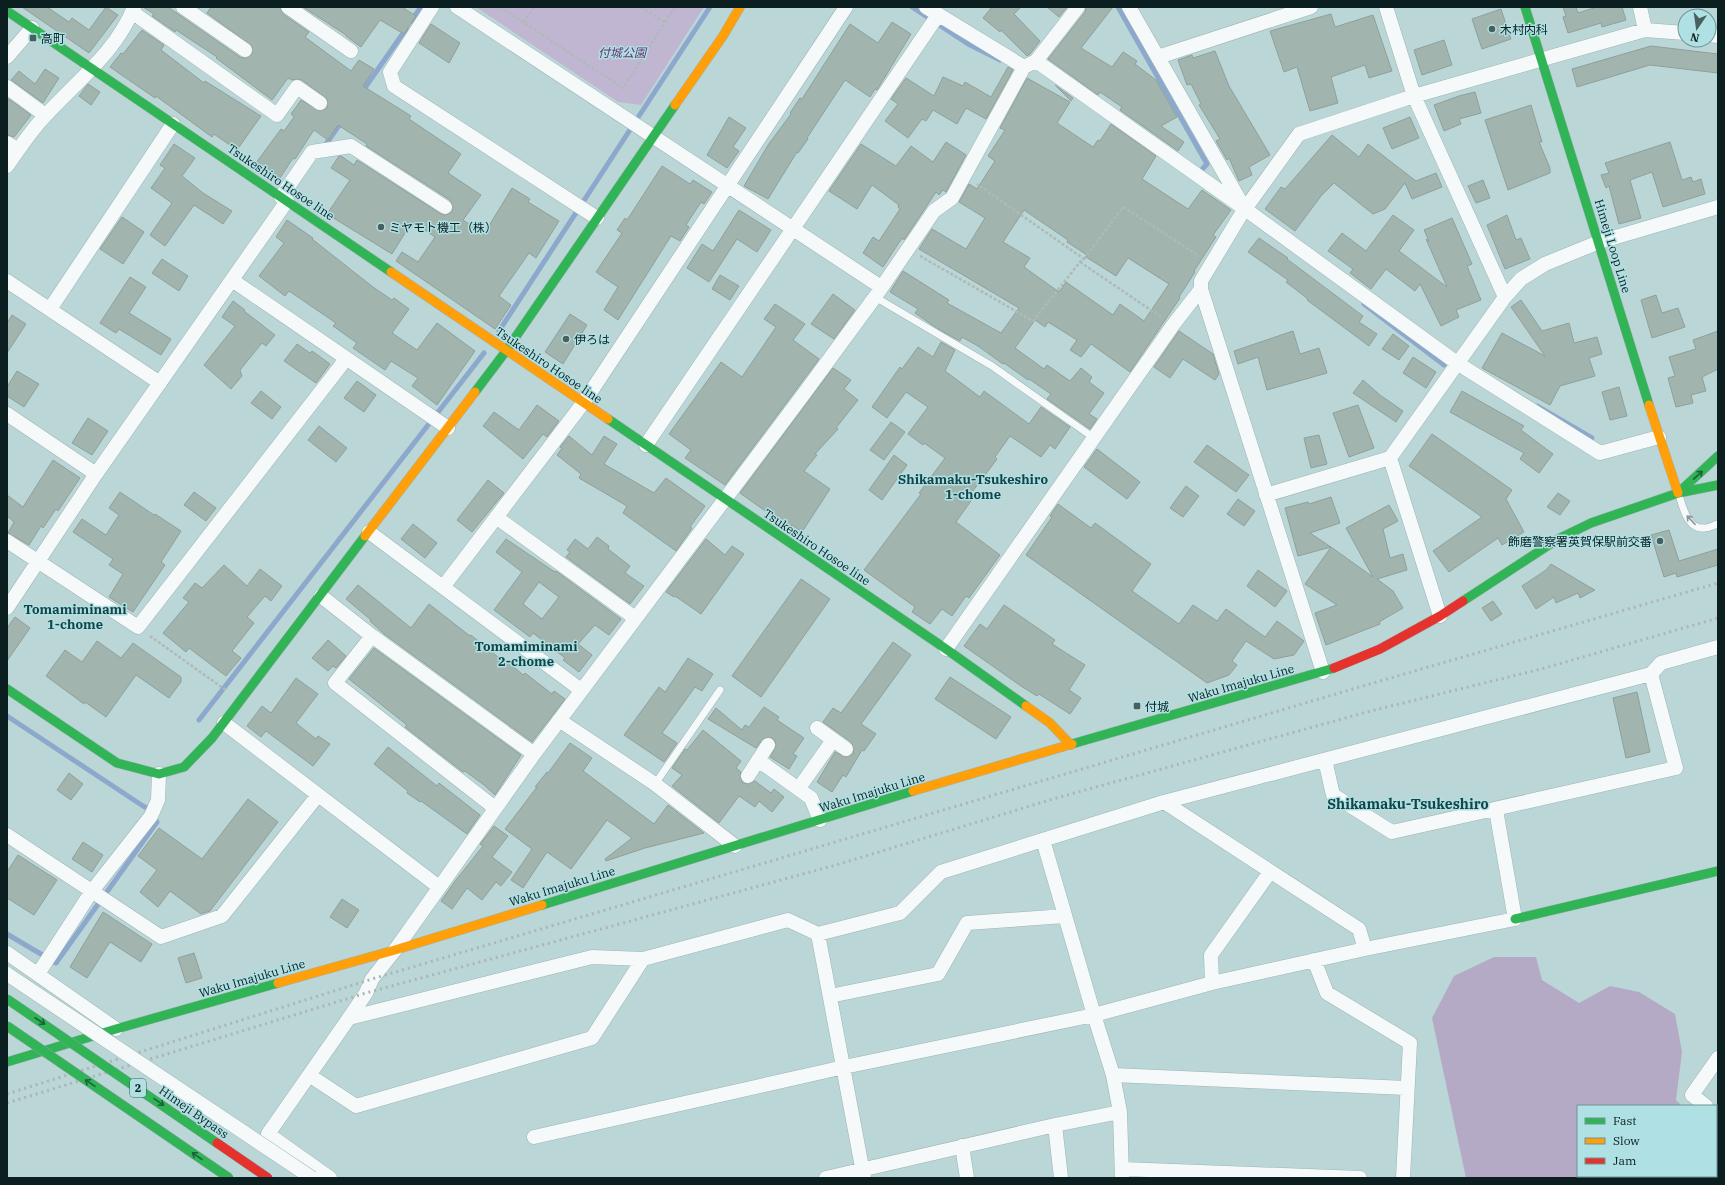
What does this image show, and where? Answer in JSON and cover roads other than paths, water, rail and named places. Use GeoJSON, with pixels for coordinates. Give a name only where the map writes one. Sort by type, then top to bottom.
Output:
{"type":"FeatureCollection","features":[{"type":"Feature","properties":{"kind":"main road"},"geometry":{"type":"LineString","coordinates":[[7,689],[117,763],[159,774],[184,767],[212,738],[224,723],[506,351],[723,36],[740,7]]}},
{"type":"Feature","properties":{"kind":"main road","name":"Himeji Loop Line"},"geometry":{"type":"LineString","coordinates":[[1525,7],[1678,493]]}},
{"type":"Feature","properties":{"kind":"main road","name":"Tsukeshiro Hosoe line"},"geometry":{"type":"LineString","coordinates":[[7,11],[946,649],[1050,723],[1071,745]]}},
{"type":"Feature","properties":{"kind":"main road"},"geometry":{"type":"LineString","coordinates":[[1678,493],[1718,456]]}},
{"type":"Feature","properties":{"kind":"main road"},"geometry":{"type":"LineString","coordinates":[[1703,489],[1718,479]]}},
{"type":"Feature","properties":{"kind":"main road","name":"Waku Imajuku Line"},"geometry":{"type":"LineString","coordinates":[[8,1060],[395,950],[820,820],[1323,672],[1380,649],[1440,616],[1558,539],[1590,523],[1678,493],[1718,485]]}},
{"type":"Feature","properties":{"kind":"main road"},"geometry":{"type":"LineString","coordinates":[[1515,919],[1718,871]]}},
{"type":"Feature","properties":{"kind":"main road","name":"Himeji Bypass"},"geometry":{"type":"LineString","coordinates":[[7,999],[268,1178]]}},
{"type":"Feature","properties":{"kind":"main road","name":"2"},"geometry":{"type":"LineString","coordinates":[[7,1026],[229,1178]]}},
{"type":"Feature","properties":{"kind":"street"},"geometry":{"type":"LineString","coordinates":[[183,7],[245,50]]}},
{"type":"Feature","properties":{"kind":"street"},"geometry":{"type":"LineString","coordinates":[[288,7],[351,51]]}},
{"type":"Feature","properties":{"kind":"street"},"geometry":{"type":"LineString","coordinates":[[432,7],[390,72],[394,86],[597,218]]}},
{"type":"Feature","properties":{"kind":"street"},"geometry":{"type":"LineString","coordinates":[[457,7],[792,229],[878,292]]}},
{"type":"Feature","properties":{"kind":"street"},"geometry":{"type":"LineString","coordinates":[[443,587],[584,402],[846,7]]}},
{"type":"Feature","properties":{"kind":"street"},"geometry":{"type":"LineString","coordinates":[[330,1178],[268,1134],[366,993],[372,979],[395,950],[534,754],[635,618],[726,500],[878,292],[934,211],[952,198],[1030,64],[1078,7]]}},
{"type":"Feature","properties":{"kind":"street"},"geometry":{"type":"LineString","coordinates":[[1129,7],[1245,209]]}},
{"type":"Feature","properties":{"kind":"street"},"geometry":{"type":"LineString","coordinates":[[1158,57],[1311,7]]}},
{"type":"Feature","properties":{"kind":"street"},"geometry":{"type":"LineString","coordinates":[[1386,7],[1414,96],[1505,297]]}},
{"type":"Feature","properties":{"kind":"street"},"geometry":{"type":"LineString","coordinates":[[1640,7],[1645,30]]}},
{"type":"Feature","properties":{"kind":"street"},"geometry":{"type":"LineString","coordinates":[[7,166],[12,147],[92,70],[121,32],[133,9],[277,116],[297,87],[320,103]]}},
{"type":"Feature","properties":{"kind":"street"},"geometry":{"type":"LineString","coordinates":[[646,445],[792,229],[932,11],[1030,64],[1245,209],[1457,363],[1600,453],[1659,436]]}},
{"type":"Feature","properties":{"kind":"street"},"geometry":{"type":"LineString","coordinates":[[7,57],[32,28]]}},
{"type":"Feature","properties":{"kind":"street"},"geometry":{"type":"LineString","coordinates":[[1323,672],[1201,290],[1201,280],[1245,209],[1299,134],[1414,96],[1645,30],[1677,32]]}},
{"type":"Feature","properties":{"kind":"street"},"geometry":{"type":"LineString","coordinates":[[7,87],[45,115]]}},
{"type":"Feature","properties":{"kind":"street"},"geometry":{"type":"LineString","coordinates":[[50,309],[173,124]]}},
{"type":"Feature","properties":{"kind":"street"},"geometry":{"type":"LineString","coordinates":[[7,608],[96,474],[232,280],[312,152],[351,146],[446,207]]}},
{"type":"Feature","properties":{"kind":"street"},"geometry":{"type":"LineString","coordinates":[[1266,495],[1390,458],[1505,297],[1521,279],[1545,264],[1600,242],[1718,203]]}},
{"type":"Feature","properties":{"kind":"street"},"geometry":{"type":"LineString","coordinates":[[232,280],[448,428]]}},
{"type":"Feature","properties":{"kind":"street"},"geometry":{"type":"LineString","coordinates":[[7,281],[160,383]]}},
{"type":"Feature","properties":{"kind":"street"},"geometry":{"type":"LineString","coordinates":[[946,649],[1173,325],[1201,290]]}},
{"type":"Feature","properties":{"kind":"street"},"geometry":{"type":"LineString","coordinates":[[7,541],[138,627],[346,359]]}},
{"type":"Feature","properties":{"kind":"street"},"geometry":{"type":"LineString","coordinates":[[7,414],[96,474]]}},
{"type":"Feature","properties":{"kind":"street"},"geometry":{"type":"LineString","coordinates":[[1390,458],[1440,616]]}},
{"type":"Feature","properties":{"kind":"street"},"geometry":{"type":"LineString","coordinates":[[496,517],[635,618]]}},
{"type":"Feature","properties":{"kind":"street"},"geometry":{"type":"LineString","coordinates":[[369,532],[581,690]]}},
{"type":"Feature","properties":{"kind":"street"},"geometry":{"type":"LineString","coordinates":[[321,596],[372,636],[534,754]]}},
{"type":"Feature","properties":{"kind":"street"},"geometry":{"type":"LineString","coordinates":[[372,636],[335,683],[495,808]]}},
{"type":"Feature","properties":{"kind":"street"},"geometry":{"type":"LineString","coordinates":[[349,1018],[592,957],[643,959],[788,920],[818,934],[900,913],[941,872],[1164,802],[1651,674],[1661,663],[1718,647]]}},
{"type":"Feature","properties":{"kind":"street"},"geometry":{"type":"LineString","coordinates":[[1325,760],[1333,795],[1392,832],[1496,810],[1676,768],[1651,674]]}},
{"type":"Feature","properties":{"kind":"street"},"geometry":{"type":"LineString","coordinates":[[559,720],[655,784],[735,846]]}},
{"type":"Feature","properties":{"kind":"street"},"geometry":{"type":"LineString","coordinates":[[224,723],[439,887]]}},
{"type":"Feature","properties":{"kind":"street"},"geometry":{"type":"LineString","coordinates":[[817,728],[846,749]]}},
{"type":"Feature","properties":{"kind":"street"},"geometry":{"type":"LineString","coordinates":[[799,788],[833,740]]}},
{"type":"Feature","properties":{"kind":"street"},"geometry":{"type":"LineString","coordinates":[[748,776],[768,745]]}},
{"type":"Feature","properties":{"kind":"street"},"geometry":{"type":"LineString","coordinates":[[758,760],[811,798],[820,820]]}},
{"type":"Feature","properties":{"kind":"street"},"geometry":{"type":"LineString","coordinates":[[38,974],[92,891],[151,816],[158,800],[159,774]]}},
{"type":"Feature","properties":{"kind":"street"},"geometry":{"type":"LineString","coordinates":[[7,835],[161,937],[222,916],[318,795]]}},
{"type":"Feature","properties":{"kind":"street"},"geometry":{"type":"LineString","coordinates":[[1164,802],[1359,929],[1365,949]]}},
{"type":"Feature","properties":{"kind":"street"},"geometry":{"type":"LineString","coordinates":[[534,1136],[844,1067],[1094,1015],[1212,983],[1314,960],[1515,919],[1496,810]]}},
{"type":"Feature","properties":{"kind":"street"},"geometry":{"type":"LineString","coordinates":[[1043,840],[1094,1015],[1114,1075],[1120,1112],[1122,1173],[1360,1178]]}},
{"type":"Feature","properties":{"kind":"street"},"geometry":{"type":"LineString","coordinates":[[1212,983],[1211,955],[1270,872]]}},
{"type":"Feature","properties":{"kind":"street"},"geometry":{"type":"LineString","coordinates":[[830,996],[938,974],[967,923],[1065,916]]}},
{"type":"Feature","properties":{"kind":"street"},"geometry":{"type":"LineString","coordinates":[[818,934],[864,1173]]}},
{"type":"Feature","properties":{"kind":"street"},"geometry":{"type":"LineString","coordinates":[[7,953],[116,1029]]}},
{"type":"Feature","properties":{"kind":"street"},"geometry":{"type":"LineString","coordinates":[[309,1075],[356,1106],[592,1038],[643,959]]}},
{"type":"Feature","properties":{"kind":"street"},"geometry":{"type":"LineString","coordinates":[[1314,960],[1327,993],[1410,1043],[1406,1088],[1403,1178]]}},
{"type":"Feature","properties":{"kind":"street"},"geometry":{"type":"LineString","coordinates":[[7,974],[312,1178]]}},
{"type":"Feature","properties":{"kind":"street"},"geometry":{"type":"LineString","coordinates":[[1705,1105],[1692,1095],[1718,1058]]}},
{"type":"Feature","properties":{"kind":"street"},"geometry":{"type":"LineString","coordinates":[[1114,1075],[1406,1088]]}},
{"type":"Feature","properties":{"kind":"street"},"geometry":{"type":"LineString","coordinates":[[826,1178],[864,1173],[962,1146],[1120,1112]]}},
{"type":"Feature","properties":{"kind":"street"},"geometry":{"type":"LineString","coordinates":[[1055,1125],[1061,1178]]}},
{"type":"Feature","properties":{"kind":"street"},"geometry":{"type":"LineString","coordinates":[[962,1146],[967,1178]]}},
{"type":"Feature","properties":{"kind":"lane"},"geometry":{"type":"LineString","coordinates":[[878,292],[992,366],[1094,438]]}},
{"type":"Feature","properties":{"kind":"lane"},"geometry":{"type":"LineString","coordinates":[[1678,493],[1685,514],[1693,524],[1705,528],[1718,524]]}},
{"type":"Feature","properties":{"kind":"lane"},"geometry":{"type":"LineString","coordinates":[[655,784],[720,690]]}},
{"type":"Feature","properties":{"kind":"waterway"},"geometry":{"type":"LineString","coordinates":[[411,21],[421,7]]}},
{"type":"Feature","properties":{"kind":"waterway"},"geometry":{"type":"LineString","coordinates":[[499,331],[710,7]]}},
{"type":"Feature","properties":{"kind":"waterway"},"geometry":{"type":"LineString","coordinates":[[912,7],[968,44],[1000,60]]}},
{"type":"Feature","properties":{"kind":"waterway"},"geometry":{"type":"LineString","coordinates":[[1118,7],[1207,164],[1197,175]]}},
{"type":"Feature","properties":{"kind":"waterway"},"geometry":{"type":"LineString","coordinates":[[362,92],[406,29]]}},
{"type":"Feature","properties":{"kind":"waterway"},"geometry":{"type":"LineString","coordinates":[[324,147],[342,121]]}},
{"type":"Feature","properties":{"kind":"waterway"},"geometry":{"type":"LineString","coordinates":[[1364,304],[1444,365]]}},
{"type":"Feature","properties":{"kind":"waterway"},"geometry":{"type":"LineString","coordinates":[[199,720],[484,353]]}},
{"type":"Feature","properties":{"kind":"waterway"},"geometry":{"type":"LineString","coordinates":[[1537,406],[1592,438]]}},
{"type":"Feature","properties":{"kind":"waterway"},"geometry":{"type":"LineString","coordinates":[[7,716],[151,810],[157,822],[56,963],[7,934]]}},
{"type":"Feature","properties":{"kind":"railway"},"geometry":{"type":"LineString","coordinates":[[7,1094],[372,979],[1356,688],[1718,583]]}},
{"type":"Feature","properties":{"kind":"railway"},"geometry":{"type":"LineString","coordinates":[[7,1103],[366,993],[836,865],[1053,799],[1367,712],[1545,668],[1718,618]]}},
{"type":"Feature","properties":{"kind":"place","name":"木村内科"},"geometry":{"type":"Point","coordinates":[1492,29]}},
{"type":"Feature","properties":{"kind":"place","name":"高町"},"geometry":{"type":"Point","coordinates":[33,38]}},
{"type":"Feature","properties":{"kind":"place","name":"ミヤモト機工（株）"},"geometry":{"type":"Point","coordinates":[381,227]}},
{"type":"Feature","properties":{"kind":"place","name":"伊ろは"},"geometry":{"type":"Point","coordinates":[566,339]}},
{"type":"Feature","properties":{"kind":"place","name":"飾磨警察署英賀保駅前交番"},"geometry":{"type":"Point","coordinates":[1660,541]}},
{"type":"Feature","properties":{"kind":"place","name":"付城"},"geometry":{"type":"Point","coordinates":[1137,706]}},
{"type":"Feature","properties":{"kind":"district","name":"Shikamaku-Tsukeshiro 1-chome"},"geometry":{"type":"Point","coordinates":[973,486]}},
{"type":"Feature","properties":{"kind":"district","name":"Tomamiminami 1-chome"},"geometry":{"type":"Point","coordinates":[75,616]}},
{"type":"Feature","properties":{"kind":"district","name":"Tomamiminami 2-chome"},"geometry":{"type":"Point","coordinates":[526,654]}},
{"type":"Feature","properties":{"kind":"district","name":"Shikamaku-Tsukeshiro"},"geometry":{"type":"Point","coordinates":[1408,804]}},
{"type":"Feature","properties":{"kind":"park label","name":"付城公園"},"geometry":{"type":"Point","coordinates":[622,52]}}]}
